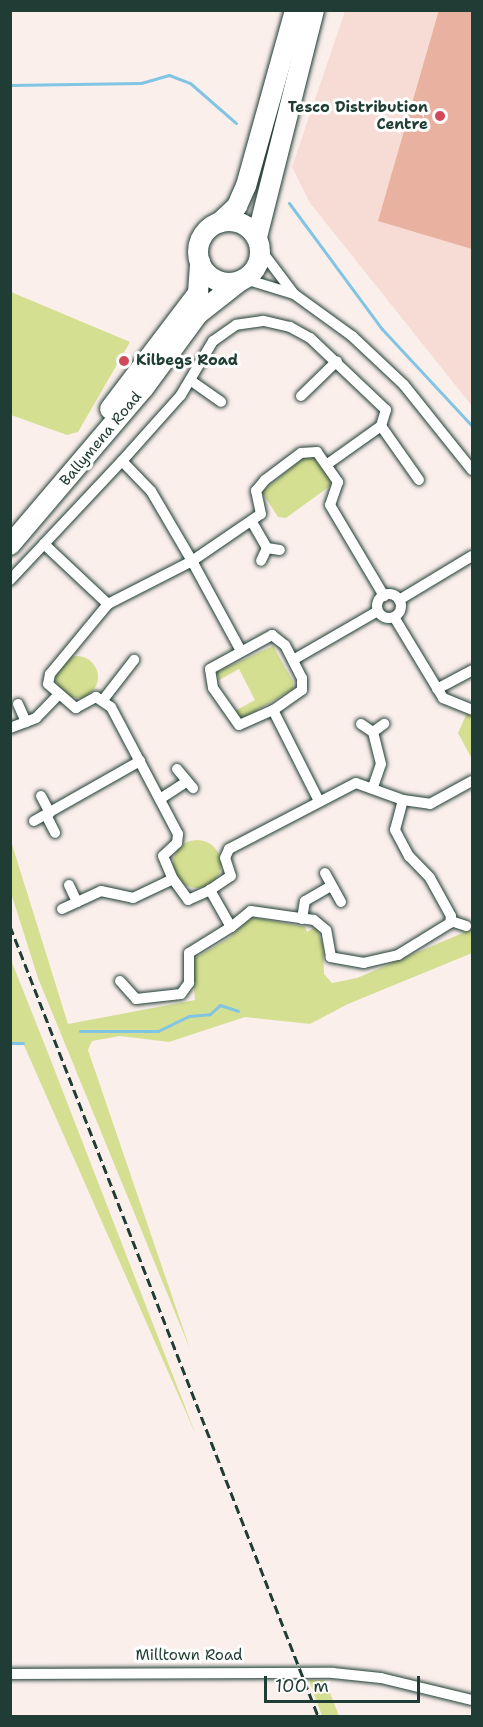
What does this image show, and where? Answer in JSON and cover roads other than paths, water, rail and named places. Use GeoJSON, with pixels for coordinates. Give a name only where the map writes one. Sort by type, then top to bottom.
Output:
{"type":"FeatureCollection","features":[{"type":"Feature","properties":{"kind":"highway"},"geometry":{"type":"LineString","coordinates":[[295,10],[246,186],[237,206],[201,240],[200,262],[220,282],[242,281],[259,263],[258,243],[314,10]]}},
{"type":"Feature","properties":{"kind":"highway"},"geometry":{"type":"LineString","coordinates":[[219,223],[241,223],[258,243]]}},
{"type":"Feature","properties":{"kind":"highway","name":"Ballymena Road"},"geometry":{"type":"LineString","coordinates":[[10,542],[189,307],[201,281],[200,262]]}},
{"type":"Feature","properties":{"kind":"highway","name":"Ballymena Road"},"geometry":{"type":"LineString","coordinates":[[10,542],[143,389],[198,314],[242,281]]}},
{"type":"Feature","properties":{"kind":"street"},"geometry":{"type":"LineString","coordinates":[[258,243],[294,294],[352,336],[404,385],[472,470]]}},
{"type":"Feature","properties":{"kind":"street"},"geometry":{"type":"LineString","coordinates":[[242,281],[294,294]]}},
{"type":"Feature","properties":{"kind":"street"},"geometry":{"type":"LineString","coordinates":[[10,580],[122,461],[190,380],[200,356],[213,341],[229,329],[253,321],[290,327],[337,361],[384,406],[386,415],[381,426],[329,463]]}},
{"type":"Feature","properties":{"kind":"street"},"geometry":{"type":"LineString","coordinates":[[301,396],[337,361]]}},
{"type":"Feature","properties":{"kind":"street"},"geometry":{"type":"LineString","coordinates":[[190,380],[221,402]]}},
{"type":"Feature","properties":{"kind":"street"},"geometry":{"type":"LineString","coordinates":[[381,426],[419,480]]}},
{"type":"Feature","properties":{"kind":"street"},"geometry":{"type":"LineString","coordinates":[[472,556],[399,600],[384,596],[330,505],[338,482],[329,463],[317,452],[306,452],[265,480],[256,491],[262,513],[252,522],[192,561],[108,604],[48,677],[59,694],[76,708],[94,698],[103,700],[140,761],[179,837],[163,856],[173,879],[188,900],[210,890],[231,876],[225,858],[229,849],[348,784],[373,787],[403,800],[430,804],[472,781]]}},
{"type":"Feature","properties":{"kind":"street"},"geometry":{"type":"LineString","coordinates":[[122,461],[151,491],[240,650]]}},
{"type":"Feature","properties":{"kind":"street"},"geometry":{"type":"LineString","coordinates":[[252,522],[267,548]]}},
{"type":"Feature","properties":{"kind":"street"},"geometry":{"type":"LineString","coordinates":[[44,544],[108,604]]}},
{"type":"Feature","properties":{"kind":"street"},"geometry":{"type":"LineString","coordinates":[[267,548],[280,550]]}},
{"type":"Feature","properties":{"kind":"street"},"geometry":{"type":"LineString","coordinates":[[261,561],[267,548]]}},
{"type":"Feature","properties":{"kind":"street"},"geometry":{"type":"LineString","coordinates":[[293,660],[378,612],[384,596]]}},
{"type":"Feature","properties":{"kind":"street"},"geometry":{"type":"LineString","coordinates":[[394,617],[400,608],[399,600]]}},
{"type":"Feature","properties":{"kind":"street"},"geometry":{"type":"LineString","coordinates":[[378,612],[394,617],[437,689],[450,704],[472,710]]}},
{"type":"Feature","properties":{"kind":"street"},"geometry":{"type":"LineString","coordinates":[[272,635],[281,639],[293,660],[303,680],[302,690],[273,710],[246,724],[237,724],[213,688],[210,669],[240,650],[272,635]]}},
{"type":"Feature","properties":{"kind":"street"},"geometry":{"type":"LineString","coordinates":[[103,700],[134,660]]}},
{"type":"Feature","properties":{"kind":"street"},"geometry":{"type":"LineString","coordinates":[[437,689],[472,670]]}},
{"type":"Feature","properties":{"kind":"street"},"geometry":{"type":"LineString","coordinates":[[10,728],[26,722],[59,694]]}},
{"type":"Feature","properties":{"kind":"street"},"geometry":{"type":"LineString","coordinates":[[18,704],[26,722]]}},
{"type":"Feature","properties":{"kind":"street"},"geometry":{"type":"LineString","coordinates":[[273,710],[319,801]]}},
{"type":"Feature","properties":{"kind":"street"},"geometry":{"type":"LineString","coordinates":[[360,724],[373,732],[381,764],[373,787]]}},
{"type":"Feature","properties":{"kind":"street"},"geometry":{"type":"LineString","coordinates":[[373,732],[384,724]]}},
{"type":"Feature","properties":{"kind":"street"},"geometry":{"type":"LineString","coordinates":[[34,821],[140,761]]}},
{"type":"Feature","properties":{"kind":"street"},"geometry":{"type":"LineString","coordinates":[[160,799],[189,786],[177,768]]}},
{"type":"Feature","properties":{"kind":"street"},"geometry":{"type":"LineString","coordinates":[[41,795],[55,833]]}},
{"type":"Feature","properties":{"kind":"street"},"geometry":{"type":"LineString","coordinates":[[403,800],[395,830],[410,856],[430,878],[451,921],[466,926]]}},
{"type":"Feature","properties":{"kind":"street"},"geometry":{"type":"LineString","coordinates":[[325,873],[341,902]]}},
{"type":"Feature","properties":{"kind":"street"},"geometry":{"type":"LineString","coordinates":[[62,909],[104,891],[133,898],[173,879]]}},
{"type":"Feature","properties":{"kind":"street"},"geometry":{"type":"LineString","coordinates":[[69,885],[77,902]]}},
{"type":"Feature","properties":{"kind":"street"},"geometry":{"type":"LineString","coordinates":[[302,919],[305,902],[331,886]]}},
{"type":"Feature","properties":{"kind":"street"},"geometry":{"type":"LineString","coordinates":[[210,890],[231,927]]}},
{"type":"Feature","properties":{"kind":"street"},"geometry":{"type":"LineString","coordinates":[[120,981],[136,999],[181,994],[189,983],[189,953],[231,927],[251,911],[324,924],[331,957],[345,963],[398,955],[451,921]]}},
{"type":"Feature","properties":{"kind":"street","name":"Milltown Road"},"geometry":{"type":"LineString","coordinates":[[10,1674],[333,1673],[381,1678],[472,1701]]}},
{"type":"Feature","properties":{"kind":"waterway"},"geometry":{"type":"LineString","coordinates":[[10,85],[141,83],[169,75],[190,83],[236,123]]}},
{"type":"Feature","properties":{"kind":"waterway"},"geometry":{"type":"LineString","coordinates":[[289,203],[382,329],[472,426]]}},
{"type":"Feature","properties":{"kind":"waterway"},"geometry":{"type":"LineString","coordinates":[[80,1031],[158,1031],[189,1016],[210,1014],[220,1005],[238,1011]]}},
{"type":"Feature","properties":{"kind":"waterway"},"geometry":{"type":"LineString","coordinates":[[10,1043],[23,1043]]}},
{"type":"Feature","properties":{"kind":"railway"},"geometry":{"type":"LineString","coordinates":[[10,926],[318,1716]]}},
{"type":"Feature","properties":{"kind":"place","name":"Tesco Distribution Centre"},"geometry":{"type":"Point","coordinates":[440,116]}},
{"type":"Feature","properties":{"kind":"place","name":"Kilbegs Road"},"geometry":{"type":"Point","coordinates":[124,361]}}]}
